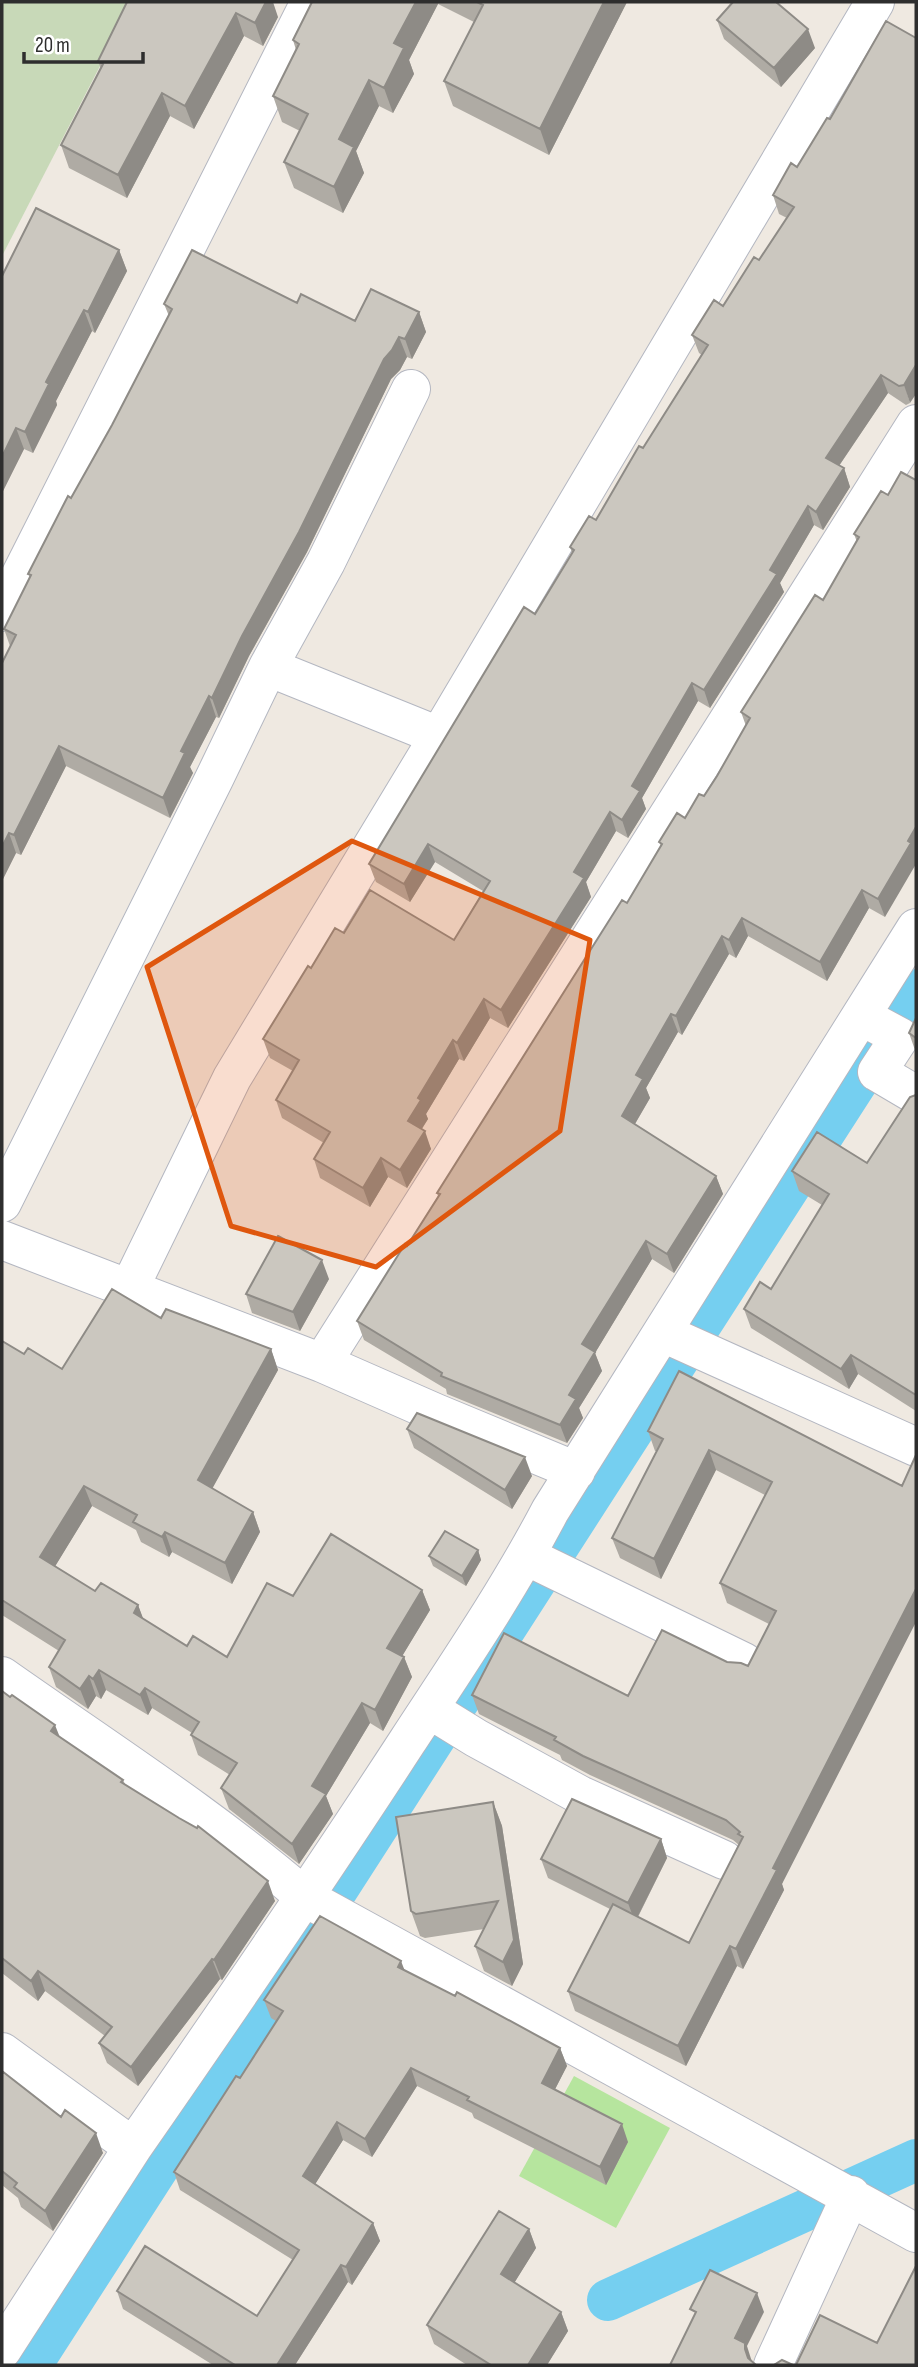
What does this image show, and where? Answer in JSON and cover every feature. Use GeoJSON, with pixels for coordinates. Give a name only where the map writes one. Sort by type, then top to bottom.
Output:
{"type":"FeatureCollection","features":[{"type":"Feature","properties":{"kind":"street"},"geometry":{"type":"LineString","coordinates":[[2,612],[310,2]]}},
{"type":"Feature","properties":{"kind":"street"},"geometry":{"type":"LineString","coordinates":[[129,1289],[233,1078],[875,2]]}},
{"type":"Feature","properties":{"kind":"street"},"geometry":{"type":"LineString","coordinates":[[2,1203],[268,667],[326,562],[411,389]]}},
{"type":"Feature","properties":{"kind":"street"},"geometry":{"type":"LineString","coordinates":[[322,1363],[916,424]]}},
{"type":"Feature","properties":{"kind":"street"},"geometry":{"type":"LineString","coordinates":[[268,667],[439,736]]}},
{"type":"Feature","properties":{"kind":"street"},"geometry":{"type":"LineString","coordinates":[[2,2350],[133,2147],[433,1712],[532,1560],[550,1511],[669,1335],[916,928]]}},
{"type":"Feature","properties":{"kind":"street"},"geometry":{"type":"LineString","coordinates":[[861,1016],[900,1037],[877,1072],[916,1095]]}},
{"type":"Feature","properties":{"kind":"street"},"geometry":{"type":"LineString","coordinates":[[2,1240],[322,1363],[576,1471]]}},
{"type":"Feature","properties":{"kind":"street"},"geometry":{"type":"LineString","coordinates":[[669,1335],[916,1447]]}},
{"type":"Feature","properties":{"kind":"street"},"geometry":{"type":"LineString","coordinates":[[532,1560],[744,1662]]}},
{"type":"Feature","properties":{"kind":"street"},"geometry":{"type":"LineString","coordinates":[[2,1676],[188,1806],[269,1866],[306,1898],[916,2233]]}},
{"type":"Feature","properties":{"kind":"street"},"geometry":{"type":"LineString","coordinates":[[433,1712],[580,1796],[724,1860]]}},
{"type":"Feature","properties":{"kind":"street"},"geometry":{"type":"LineString","coordinates":[[2,2052],[133,2147]]}},
{"type":"Feature","properties":{"kind":"street"},"geometry":{"type":"LineString","coordinates":[[773,2365],[851,2195]]}},
{"type":"Feature","properties":{"kind":"highlighted area"},"geometry":{"type":"Polygon","coordinates":[[[352,841],[590,940],[560,1131],[376,1267],[231,1226],[147,967],[352,841]]]}},
{"type":"Feature","properties":{"kind":"green space"},"geometry":{"type":"Polygon","coordinates":[[[2,2],[133,2],[2,256],[2,2]]]}},
{"type":"Feature","properties":{"kind":"green space"},"geometry":{"type":"Polygon","coordinates":[[[574,2076],[670,2128],[616,2228],[519,2176],[574,2076]]]}},
{"type":"Feature","properties":{"kind":"building"},"geometry":{"type":"Polygon","coordinates":[[[127,2],[266,2],[255,23],[236,13],[185,106],[162,93],[118,175],[61,145],[103,64],[98,61],[127,2]]]}},
{"type":"Feature","properties":{"kind":"building"},"geometry":{"type":"Polygon","coordinates":[[[312,2],[416,2],[394,43],[404,48],[384,88],[369,80],[339,139],[354,147],[334,187],[284,162],[308,114],[273,96],[299,44],[293,40],[312,2]]]}},
{"type":"Feature","properties":{"kind":"building"},"geometry":{"type":"Polygon","coordinates":[[[477,2],[604,2],[540,129],[444,81],[483,5],[477,2]]]}},
{"type":"Feature","properties":{"kind":"building"},"geometry":{"type":"Polygon","coordinates":[[[733,2],[776,2],[808,29],[774,68],[717,20],[733,2]]]}},
{"type":"Feature","properties":{"kind":"building"},"geometry":{"type":"Polygon","coordinates":[[[886,21],[916,38],[916,365],[904,385],[899,386],[881,375],[826,458],[844,468],[816,512],[808,506],[770,570],[777,574],[704,690],[692,683],[632,786],[640,791],[622,820],[610,812],[574,872],[584,878],[501,1010],[484,999],[457,1043],[453,1040],[418,1098],[421,1100],[408,1121],[425,1131],[400,1170],[381,1158],[363,1188],[314,1159],[330,1132],[276,1100],[299,1060],[263,1039],[335,928],[344,933],[370,890],[454,940],[490,881],[428,844],[404,884],[369,864],[524,607],[535,614],[574,550],[570,547],[589,516],[596,520],[639,446],[643,448],[708,345],[692,335],[714,300],[723,306],[754,257],[759,260],[794,207],[773,195],[791,163],[797,167],[827,118],[830,119],[886,21]]]}},
{"type":"Feature","properties":{"kind":"building"},"geometry":{"type":"Polygon","coordinates":[[[36,208],[119,250],[88,312],[84,310],[46,382],[49,384],[25,432],[16,428],[2,457],[2,276],[36,208]]]}},
{"type":"Feature","properties":{"kind":"building"},"geometry":{"type":"Polygon","coordinates":[[[192,250],[297,303],[301,294],[355,321],[371,289],[419,312],[405,339],[399,337],[384,359],[299,532],[242,636],[212,698],[209,696],[181,751],[185,753],[163,798],[59,746],[14,835],[9,833],[2,847],[2,663],[16,635],[4,629],[31,575],[28,574],[68,496],[71,498],[112,425],[172,309],[164,304],[192,250]]]}},
{"type":"Feature","properties":{"kind":"building"},"geometry":{"type":"Polygon","coordinates":[[[901,472],[916,480],[916,827],[908,841],[911,843],[878,899],[862,890],[820,962],[742,918],[729,940],[722,936],[676,1016],[671,1014],[636,1075],[643,1079],[622,1116],[716,1176],[667,1254],[646,1241],[582,1344],[595,1352],[569,1395],[576,1399],[560,1425],[441,1376],[442,1373],[357,1321],[440,1194],[437,1193],[622,900],[627,903],[677,813],[685,818],[699,794],[704,796],[717,776],[750,718],[741,712],[815,595],[823,600],[859,537],[854,534],[881,491],[888,495],[901,472]]]}},
{"type":"Feature","properties":{"kind":"building"},"geometry":{"type":"Polygon","coordinates":[[[916,1018],[916,1038],[909,1033],[916,1018]]]}},
{"type":"Feature","properties":{"kind":"building"},"geometry":{"type":"Polygon","coordinates":[[[916,1095],[916,1395],[851,1355],[841,1369],[744,1309],[760,1282],[771,1289],[829,1194],[792,1171],[817,1132],[867,1163],[910,1097],[916,1095]]]}},
{"type":"Feature","properties":{"kind":"building"},"geometry":{"type":"Polygon","coordinates":[[[278,1236],[322,1260],[293,1312],[246,1294],[278,1236]]]}},
{"type":"Feature","properties":{"kind":"building"},"geometry":{"type":"Polygon","coordinates":[[[112,1289],[161,1318],[166,1309],[271,1349],[198,1480],[253,1512],[225,1563],[165,1532],[162,1537],[133,1522],[137,1515],[84,1486],[40,1557],[95,1591],[101,1583],[138,1605],[134,1613],[187,1646],[193,1636],[227,1657],[267,1583],[293,1596],[331,1534],[422,1590],[387,1648],[404,1657],[375,1710],[362,1703],[312,1786],[326,1794],[292,1844],[221,1788],[237,1763],[191,1735],[199,1722],[145,1688],[140,1695],[99,1670],[93,1679],[89,1676],[80,1689],[49,1667],[65,1640],[2,1600],[2,1341],[24,1354],[28,1348],[62,1369],[112,1289]]]}},
{"type":"Feature","properties":{"kind":"building"},"geometry":{"type":"Polygon","coordinates":[[[679,1371],[902,1486],[916,1455],[916,1589],[773,1868],[777,1870],[736,1949],[730,1946],[678,2046],[568,1991],[613,1904],[689,1943],[743,1837],[726,1820],[583,1756],[554,1740],[556,1737],[472,1695],[504,1633],[628,1696],[662,1630],[727,1662],[748,1666],[776,1611],[720,1583],[772,1482],[709,1450],[654,1559],[612,1538],[663,1439],[648,1431],[679,1371]]]}},
{"type":"Feature","properties":{"kind":"building"},"geometry":{"type":"Polygon","coordinates":[[[417,1413],[525,1457],[505,1490],[407,1429],[417,1413]]]}},
{"type":"Feature","properties":{"kind":"building"},"geometry":{"type":"Polygon","coordinates":[[[445,1531],[478,1550],[462,1576],[429,1556],[445,1531]]]}},
{"type":"Feature","properties":{"kind":"building"},"geometry":{"type":"Polygon","coordinates":[[[2,1691],[55,1725],[51,1731],[123,1780],[121,1782],[179,1818],[197,1828],[198,1826],[268,1881],[214,1960],[212,1959],[131,2067],[99,2043],[112,2027],[38,1971],[31,1981],[2,1958],[2,1691]]]}},
{"type":"Feature","properties":{"kind":"building"},"geometry":{"type":"Polygon","coordinates":[[[572,1799],[661,1839],[628,1903],[541,1859],[572,1799]]]}},
{"type":"Feature","properties":{"kind":"building"},"geometry":{"type":"Polygon","coordinates":[[[493,1802],[514,1940],[503,1962],[475,1946],[498,1901],[416,1914],[411,1911],[396,1817],[493,1802]]]}},
{"type":"Feature","properties":{"kind":"building"},"geometry":{"type":"Polygon","coordinates":[[[320,1916],[401,1961],[398,1967],[455,1996],[457,1992],[560,2048],[542,2083],[622,2124],[600,2167],[467,2100],[469,2097],[411,2068],[365,2139],[337,2122],[303,2176],[373,2223],[346,2267],[341,2265],[277,2365],[235,2365],[117,2291],[145,2246],[257,2316],[299,2250],[174,2172],[236,2076],[240,2078],[283,2011],[264,2000],[320,1916]]]}},
{"type":"Feature","properties":{"kind":"building"},"geometry":{"type":"Polygon","coordinates":[[[2,2071],[61,2117],[65,2110],[96,2133],[45,2211],[14,2187],[17,2183],[2,2171],[2,2071]]]}},
{"type":"Feature","properties":{"kind":"building"},"geometry":{"type":"Polygon","coordinates":[[[499,2211],[529,2229],[501,2274],[561,2312],[528,2365],[491,2365],[427,2325],[499,2211]]]}},
{"type":"Feature","properties":{"kind":"building"},"geometry":{"type":"Polygon","coordinates":[[[916,2266],[916,2365],[796,2365],[820,2315],[877,2343],[916,2266]]]}},
{"type":"Feature","properties":{"kind":"building"},"geometry":{"type":"Polygon","coordinates":[[[710,2270],[757,2293],[735,2338],[745,2343],[748,2358],[756,2365],[670,2365],[696,2312],[690,2309],[710,2270]]]}},
{"type":"Feature","properties":{"kind":"building"},"geometry":{"type":"Polygon","coordinates":[[[782,2360],[793,2365],[774,2365],[782,2360]]]}},
{"type":"Feature","properties":{"kind":"waterway"},"geometry":{"type":"LineString","coordinates":[[31,2365],[916,990]]}},
{"type":"Feature","properties":{"kind":"waterway"},"geometry":{"type":"LineString","coordinates":[[608,2300],[916,2160]]}}]}
